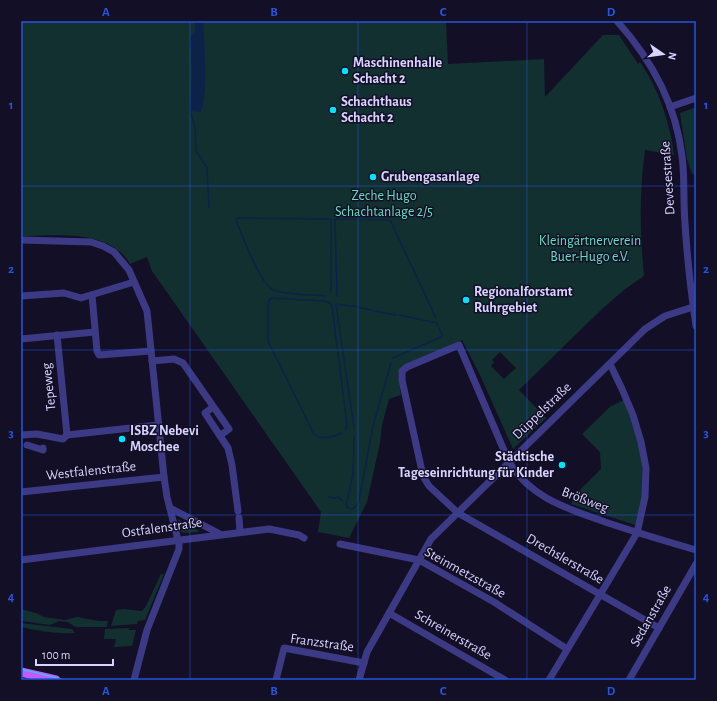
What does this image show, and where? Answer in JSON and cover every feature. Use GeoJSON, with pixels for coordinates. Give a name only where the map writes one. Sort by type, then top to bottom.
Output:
{"type":"FeatureCollection","features":[{"type":"Feature","properties":{"kind":"main road"},"geometry":{"type":"LineString","coordinates":[[21,672],[56,680]]}},
{"type":"Feature","properties":{"kind":"street","name":"Devesestraße"},"geometry":{"type":"LineString","coordinates":[[617,21],[636,43],[659,81],[677,129],[682,155],[686,244],[695,306],[696,326]]}},
{"type":"Feature","properties":{"kind":"street"},"geometry":{"type":"LineString","coordinates":[[670,107],[696,98]]}},
{"type":"Feature","properties":{"kind":"street"},"geometry":{"type":"LineString","coordinates":[[21,240],[90,242],[103,246],[114,252],[129,270],[147,311],[164,477],[179,546],[178,552],[147,630],[134,680]]}},
{"type":"Feature","properties":{"kind":"street"},"geometry":{"type":"LineString","coordinates":[[21,296],[64,293],[81,298],[134,282]]}},
{"type":"Feature","properties":{"kind":"street"},"geometry":{"type":"LineString","coordinates":[[92,295],[97,351],[100,355],[151,350]]}},
{"type":"Feature","properties":{"kind":"street","name":"Düppelstraße"},"geometry":{"type":"LineString","coordinates":[[359,680],[367,652],[431,539],[645,329],[665,316],[695,306]]}},
{"type":"Feature","properties":{"kind":"street"},"geometry":{"type":"LineString","coordinates":[[21,339],[95,332]]}},
{"type":"Feature","properties":{"kind":"street","name":"Tepeweg"},"geometry":{"type":"LineString","coordinates":[[57,335],[67,435]]}},
{"type":"Feature","properties":{"kind":"street","name":"Brößweg"},"geometry":{"type":"LineString","coordinates":[[458,345],[509,462],[513,469],[530,486],[554,503],[572,511],[636,533],[696,550]]}},
{"type":"Feature","properties":{"kind":"street","name":"Drechslerstraße"},"geometry":{"type":"LineString","coordinates":[[458,345],[407,367],[401,374],[423,476],[429,486],[458,513],[659,628]]}},
{"type":"Feature","properties":{"kind":"street"},"geometry":{"type":"LineString","coordinates":[[152,361],[174,359],[180,361],[229,429],[221,435],[228,448],[232,465],[240,531]]}},
{"type":"Feature","properties":{"kind":"street"},"geometry":{"type":"LineString","coordinates":[[549,680],[636,533],[646,497],[646,468],[641,442],[633,415],[610,364]]}},
{"type":"Feature","properties":{"kind":"street"},"geometry":{"type":"LineString","coordinates":[[21,435],[37,434],[48,438],[63,439],[67,435],[158,425]]}},
{"type":"Feature","properties":{"kind":"street"},"geometry":{"type":"LineString","coordinates":[[27,445],[43,450],[43,448]]}},
{"type":"Feature","properties":{"kind":"street","name":"Westfalenstraße"},"geometry":{"type":"LineString","coordinates":[[21,492],[164,477]]}},
{"type":"Feature","properties":{"kind":"street"},"geometry":{"type":"LineString","coordinates":[[170,508],[220,534]]}},
{"type":"Feature","properties":{"kind":"street","name":"Ostfalenstraße"},"geometry":{"type":"LineString","coordinates":[[21,560],[269,528],[299,535],[304,538]]}},
{"type":"Feature","properties":{"kind":"street","name":"Steinmetzstraße"},"geometry":{"type":"LineString","coordinates":[[340,544],[419,560],[494,602],[567,649]]}},
{"type":"Feature","properties":{"kind":"street","name":"Sedanstraße"},"geometry":{"type":"LineString","coordinates":[[629,680],[696,564]]}},
{"type":"Feature","properties":{"kind":"street","name":"Schreinerstraße"},"geometry":{"type":"LineString","coordinates":[[389,613],[505,680]]}},
{"type":"Feature","properties":{"kind":"street","name":"Franzstraße"},"geometry":{"type":"LineString","coordinates":[[276,680],[284,648],[364,662]]}},
{"type":"Feature","properties":{"kind":"green space","name":"Zeche Hugo Schachtanlage 2/5"},"geometry":{"type":"Polygon","coordinates":[[[21,21],[446,21],[448,64],[544,59],[545,97],[603,35],[619,35],[638,64],[640,62],[653,83],[663,107],[670,131],[674,155],[645,150],[641,213],[644,276],[624,290],[602,309],[519,390],[546,418],[513,449],[480,375],[462,340],[404,365],[398,374],[401,395],[389,399],[382,425],[380,443],[367,502],[349,538],[318,532],[321,512],[152,271],[147,257],[130,264],[121,252],[109,244],[96,239],[81,236],[21,236],[21,21]],[[500,352],[492,360],[494,362],[491,366],[504,379],[516,368],[500,352]]]}},
{"type":"Feature","properties":{"kind":"green space"},"geometry":{"type":"Polygon","coordinates":[[[696,107],[696,175],[692,174],[687,159],[680,113],[696,107]]]}},
{"type":"Feature","properties":{"kind":"green space"},"geometry":{"type":"Polygon","coordinates":[[[624,400],[636,434],[643,469],[643,497],[635,525],[571,504],[574,496],[601,469],[600,452],[582,434],[611,406],[624,400]]]}},
{"type":"Feature","properties":{"kind":"green space"},"geometry":{"type":"Polygon","coordinates":[[[178,519],[199,532],[183,533],[180,531],[178,519]]]}},
{"type":"Feature","properties":{"kind":"green space"},"geometry":{"type":"Polygon","coordinates":[[[161,574],[164,574],[145,620],[138,621],[137,624],[111,626],[116,610],[123,609],[142,611],[146,606],[161,574]]]}},
{"type":"Feature","properties":{"kind":"green space"},"geometry":{"type":"Polygon","coordinates":[[[21,609],[44,617],[65,620],[77,617],[108,621],[107,627],[76,627],[67,622],[59,621],[50,625],[21,621],[21,609]]]}},
{"type":"Feature","properties":{"kind":"green space"},"geometry":{"type":"Polygon","coordinates":[[[21,623],[72,629],[75,633],[55,633],[34,630],[21,627],[21,623]]]}},
{"type":"Feature","properties":{"kind":"green space"},"geometry":{"type":"Polygon","coordinates":[[[129,628],[129,630],[136,630],[132,646],[114,647],[116,639],[104,639],[105,629],[129,628]]]}},
{"type":"Feature","properties":{"kind":"water"},"geometry":{"type":"Polygon","coordinates":[[[195,21],[203,21],[205,83],[203,106],[200,112],[190,111],[192,71],[190,39],[195,30],[195,21]]]}},
{"type":"Feature","properties":{"kind":"waterway"},"geometry":{"type":"LineString","coordinates":[[190,111],[195,127],[196,151],[207,168],[209,207]]}},
{"type":"Feature","properties":{"kind":"waterway"},"geometry":{"type":"LineString","coordinates":[[237,218],[331,219],[331,292]]}},
{"type":"Feature","properties":{"kind":"waterway"},"geometry":{"type":"LineString","coordinates":[[337,296],[335,219],[390,220],[436,318]]}},
{"type":"Feature","properties":{"kind":"waterway"},"geometry":{"type":"LineString","coordinates":[[236,220],[257,269],[268,286],[277,291],[326,296]]}},
{"type":"Feature","properties":{"kind":"waterway"},"geometry":{"type":"LineString","coordinates":[[342,433],[321,437],[312,432],[268,341],[268,303],[271,298],[323,301],[329,302],[332,306],[347,425],[346,430]]}},
{"type":"Feature","properties":{"kind":"waterway"},"geometry":{"type":"LineString","coordinates":[[350,306],[336,304],[354,428]]}},
{"type":"Feature","properties":{"kind":"waterway"},"geometry":{"type":"LineString","coordinates":[[352,306],[372,310]]}},
{"type":"Feature","properties":{"kind":"waterway"},"geometry":{"type":"LineString","coordinates":[[374,311],[396,315]]}},
{"type":"Feature","properties":{"kind":"waterway"},"geometry":{"type":"LineString","coordinates":[[399,315],[437,323],[438,326]]}},
{"type":"Feature","properties":{"kind":"waterway"},"geometry":{"type":"LineString","coordinates":[[393,358],[441,337],[442,335],[439,328]]}},
{"type":"Feature","properties":{"kind":"waterway"},"geometry":{"type":"LineString","coordinates":[[354,436],[353,475],[346,505],[350,509],[355,508],[359,501],[373,426],[391,363]]}},
{"type":"Feature","properties":{"kind":"waterway"},"geometry":{"type":"LineString","coordinates":[[329,497],[338,497],[343,501]]}},
{"type":"Feature","properties":{"kind":"tram line"},"geometry":{"type":"LineString","coordinates":[[21,669],[65,680]]}},
{"type":"Feature","properties":{"kind":"place","name":"Maschinenhalle Schacht 2"},"geometry":{"type":"Point","coordinates":[345,71]}},
{"type":"Feature","properties":{"kind":"place","name":"Schachthaus Schacht 2"},"geometry":{"type":"Point","coordinates":[333,110]}},
{"type":"Feature","properties":{"kind":"place","name":"Grubengasanlage"},"geometry":{"type":"Point","coordinates":[373,177]}},
{"type":"Feature","properties":{"kind":"place","name":"Regionalforstamt Ruhrgebiet"},"geometry":{"type":"Point","coordinates":[466,300]}},
{"type":"Feature","properties":{"kind":"place","name":"ISBZ Nebevi Moschee"},"geometry":{"type":"Point","coordinates":[122,439]}},
{"type":"Feature","properties":{"kind":"place","name":"Städtische Tageseinrichtung für Kinder"},"geometry":{"type":"Point","coordinates":[562,465]}},
{"type":"Feature","properties":{"kind":"park label","name":"Kleingärtnerverein Buer-Hugo e.V."},"geometry":{"type":"Point","coordinates":[590,250]}}]}
